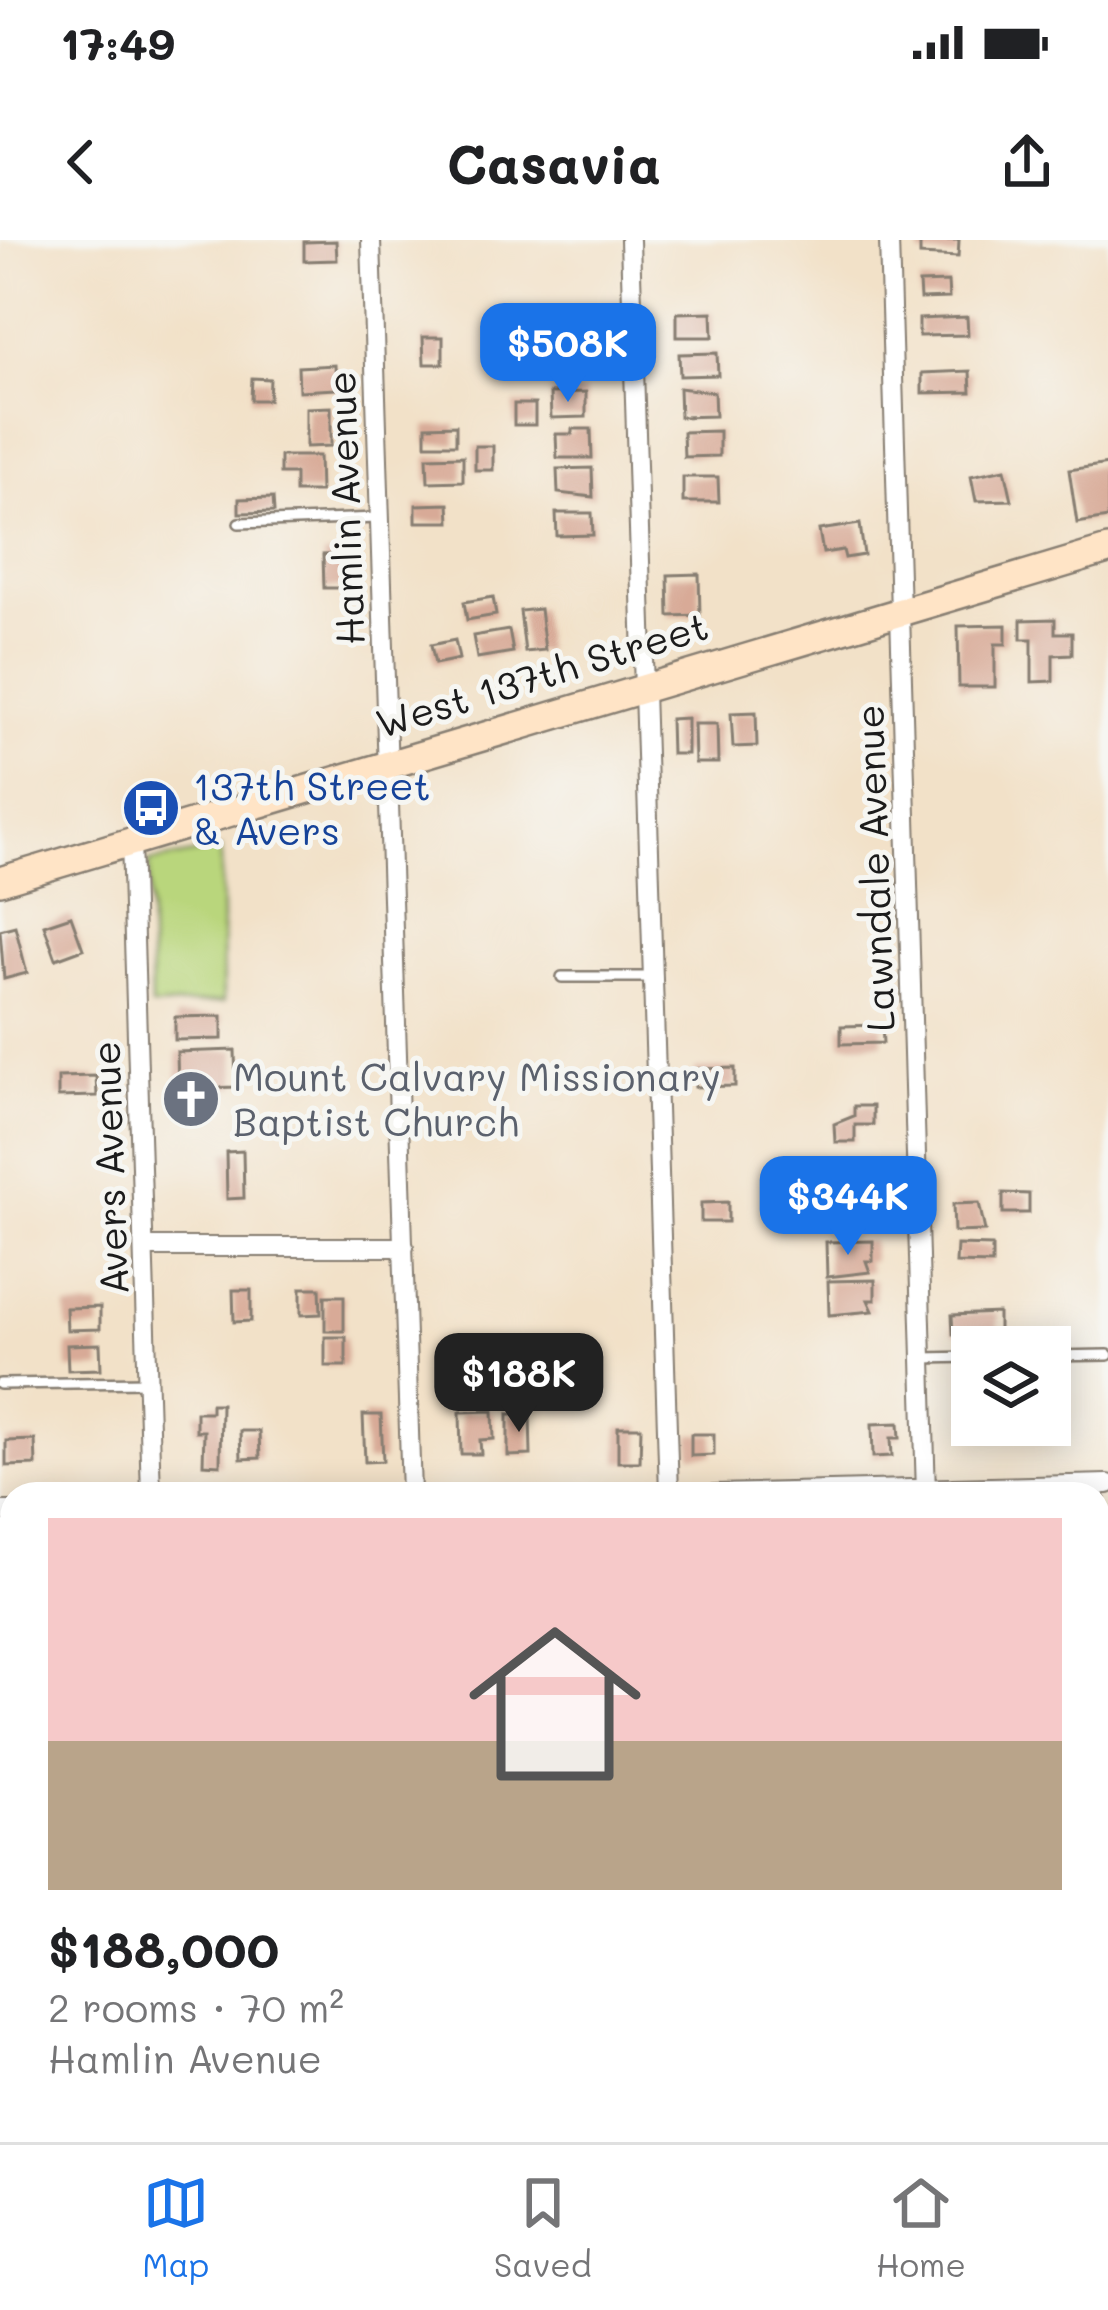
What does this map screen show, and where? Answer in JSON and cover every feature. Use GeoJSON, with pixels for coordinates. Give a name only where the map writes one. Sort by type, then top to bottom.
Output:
{"type":"FeatureCollection","features":[{"type":"Feature","properties":{"kind":"main road","name":"West 137th Street"},"geometry":{"type":"LineString","coordinates":[[0,881],[1108,550]]}},
{"type":"Feature","properties":{"kind":"street","name":"Hamlin Avenue"},"geometry":{"type":"LineString","coordinates":[[371,240],[411,1482]]}},
{"type":"Feature","properties":{"kind":"street"},"geometry":{"type":"LineString","coordinates":[[630,240],[668,1482]]}},
{"type":"Feature","properties":{"kind":"street","name":"Lawndale Avenue"},"geometry":{"type":"LineString","coordinates":[[889,240],[926,1482]]}},
{"type":"Feature","properties":{"kind":"street","name":"Avers Avenue"},"geometry":{"type":"LineString","coordinates":[[131,841],[151,1482]]}},
{"type":"Feature","properties":{"kind":"street"},"geometry":{"type":"LineString","coordinates":[[147,1247],[404,1247]]}},
{"type":"Feature","properties":{"kind":"lane"},"geometry":{"type":"LineString","coordinates":[[239,523],[378,518]]}},
{"type":"Feature","properties":{"kind":"lane"},"geometry":{"type":"LineString","coordinates":[[562,977],[653,976]]}},
{"type":"Feature","properties":{"kind":"lane"},"geometry":{"type":"LineString","coordinates":[[1071,1355],[1108,1354]]}},
{"type":"Feature","properties":{"kind":"lane"},"geometry":{"type":"LineString","coordinates":[[922,1358],[951,1357]]}},
{"type":"Feature","properties":{"kind":"lane"},"geometry":{"type":"LineString","coordinates":[[0,1384],[148,1382]]}},
{"type":"Feature","properties":{"kind":"green space"},"geometry":{"type":"Polygon","coordinates":[[[221,849],[223,1002],[151,1007],[149,862],[221,849]]]}},
{"type":"Feature","properties":{"kind":"building"},"geometry":{"type":"Polygon","coordinates":[[[920,240],[959,240],[958,257],[920,255],[920,240]]]}},
{"type":"Feature","properties":{"kind":"building"},"geometry":{"type":"Polygon","coordinates":[[[336,241],[337,260],[304,261],[304,242],[336,241]]]}},
{"type":"Feature","properties":{"kind":"building"},"geometry":{"type":"Polygon","coordinates":[[[948,282],[949,298],[920,299],[919,283],[948,282]]]}},
{"type":"Feature","properties":{"kind":"building"},"geometry":{"type":"Polygon","coordinates":[[[712,312],[713,337],[677,337],[677,313],[712,312]]]}},
{"type":"Feature","properties":{"kind":"building"},"geometry":{"type":"Polygon","coordinates":[[[967,317],[968,335],[919,336],[919,319],[967,317]]]}},
{"type":"Feature","properties":{"kind":"building"},"geometry":{"type":"Polygon","coordinates":[[[423,337],[443,337],[443,364],[424,364],[423,337]]]}},
{"type":"Feature","properties":{"kind":"building"},"geometry":{"type":"Polygon","coordinates":[[[717,353],[718,375],[680,376],[679,354],[717,353]]]}},
{"type":"Feature","properties":{"kind":"building"},"geometry":{"type":"Polygon","coordinates":[[[335,365],[336,389],[299,391],[298,367],[335,365]]]}},
{"type":"Feature","properties":{"kind":"building"},"geometry":{"type":"Polygon","coordinates":[[[970,371],[971,392],[922,393],[922,373],[970,371]]]}},
{"type":"Feature","properties":{"kind":"building"},"geometry":{"type":"Polygon","coordinates":[[[252,378],[270,379],[269,400],[251,400],[252,378]]]}},
{"type":"Feature","properties":{"kind":"building"},"geometry":{"type":"Polygon","coordinates":[[[679,388],[714,392],[715,416],[680,417],[679,388]]]}},
{"type":"Feature","properties":{"kind":"building"},"geometry":{"type":"Polygon","coordinates":[[[586,392],[586,417],[551,418],[550,393],[586,392]]]}},
{"type":"Feature","properties":{"kind":"building"},"geometry":{"type":"Polygon","coordinates":[[[514,404],[535,404],[535,425],[514,425],[514,404]]]}},
{"type":"Feature","properties":{"kind":"building"},"geometry":{"type":"Polygon","coordinates":[[[331,407],[331,446],[306,447],[306,408],[331,407]]]}},
{"type":"Feature","properties":{"kind":"building"},"geometry":{"type":"Polygon","coordinates":[[[456,425],[456,444],[426,444],[426,426],[456,425]]]}},
{"type":"Feature","properties":{"kind":"building"},"geometry":{"type":"Polygon","coordinates":[[[572,429],[591,429],[592,458],[557,458],[556,434],[572,434],[572,429]]]}},
{"type":"Feature","properties":{"kind":"building"},"geometry":{"type":"Polygon","coordinates":[[[719,431],[719,456],[684,457],[683,432],[719,431]]]}},
{"type":"Feature","properties":{"kind":"building"},"geometry":{"type":"Polygon","coordinates":[[[475,446],[493,446],[493,470],[475,470],[475,446]]]}},
{"type":"Feature","properties":{"kind":"building"},"geometry":{"type":"Polygon","coordinates":[[[280,456],[319,456],[320,492],[295,492],[295,474],[280,474],[280,456]]]}},
{"type":"Feature","properties":{"kind":"building"},"geometry":{"type":"Polygon","coordinates":[[[463,456],[463,481],[428,482],[427,457],[463,456]]]}},
{"type":"Feature","properties":{"kind":"building"},"geometry":{"type":"Polygon","coordinates":[[[1108,464],[1108,518],[1077,523],[1069,470],[1108,464]]]}},
{"type":"Feature","properties":{"kind":"building"},"geometry":{"type":"Polygon","coordinates":[[[592,468],[593,497],[558,493],[557,469],[592,468]]]}},
{"type":"Feature","properties":{"kind":"building"},"geometry":{"type":"Polygon","coordinates":[[[1005,469],[1012,500],[976,501],[971,476],[1005,469]]]}},
{"type":"Feature","properties":{"kind":"building"},"geometry":{"type":"Polygon","coordinates":[[[683,477],[718,477],[719,502],[683,502],[683,477]]]}},
{"type":"Feature","properties":{"kind":"building"},"geometry":{"type":"Polygon","coordinates":[[[273,498],[274,512],[239,513],[239,499],[273,498]]]}},
{"type":"Feature","properties":{"kind":"building"},"geometry":{"type":"Polygon","coordinates":[[[449,504],[450,522],[416,522],[416,505],[449,504]]]}},
{"type":"Feature","properties":{"kind":"building"},"geometry":{"type":"Polygon","coordinates":[[[556,513],[592,513],[593,535],[557,536],[556,513]]]}},
{"type":"Feature","properties":{"kind":"building"},"geometry":{"type":"Polygon","coordinates":[[[860,524],[864,555],[845,558],[843,550],[823,553],[819,530],[860,524]]]}},
{"type":"Feature","properties":{"kind":"building"},"geometry":{"type":"Polygon","coordinates":[[[343,554],[344,588],[324,588],[323,555],[343,554]]]}},
{"type":"Feature","properties":{"kind":"building"},"geometry":{"type":"Polygon","coordinates":[[[699,574],[700,615],[669,616],[668,575],[699,574]]]}},
{"type":"Feature","properties":{"kind":"building"},"geometry":{"type":"Polygon","coordinates":[[[493,597],[496,615],[467,620],[464,602],[493,597]]]}},
{"type":"Feature","properties":{"kind":"building"},"geometry":{"type":"Polygon","coordinates":[[[540,609],[545,650],[525,652],[520,611],[540,609]]]}},
{"type":"Feature","properties":{"kind":"building"},"geometry":{"type":"Polygon","coordinates":[[[1055,619],[1055,633],[1072,633],[1072,654],[1053,655],[1053,681],[1032,682],[1032,639],[1021,639],[1021,620],[1055,619]]]}},
{"type":"Feature","properties":{"kind":"building"},"geometry":{"type":"Polygon","coordinates":[[[1006,625],[1006,644],[995,644],[995,687],[959,687],[958,626],[1006,625]]]}},
{"type":"Feature","properties":{"kind":"building"},"geometry":{"type":"Polygon","coordinates":[[[509,630],[513,652],[477,658],[473,636],[509,630]]]}},
{"type":"Feature","properties":{"kind":"building"},"geometry":{"type":"Polygon","coordinates":[[[455,640],[459,659],[435,664],[431,645],[455,640]]]}},
{"type":"Feature","properties":{"kind":"building"},"geometry":{"type":"Polygon","coordinates":[[[756,712],[757,746],[733,747],[731,713],[756,712]]]}},
{"type":"Feature","properties":{"kind":"building"},"geometry":{"type":"Polygon","coordinates":[[[687,718],[687,754],[671,754],[670,719],[687,718]]]}},
{"type":"Feature","properties":{"kind":"building"},"geometry":{"type":"Polygon","coordinates":[[[694,724],[717,724],[718,763],[695,763],[694,724]]]}},
{"type":"Feature","properties":{"kind":"building"},"geometry":{"type":"Polygon","coordinates":[[[71,916],[83,949],[56,959],[44,925],[71,916]]]}},
{"type":"Feature","properties":{"kind":"building"},"geometry":{"type":"Polygon","coordinates":[[[15,926],[27,973],[4,979],[0,930],[15,926]]]}},
{"type":"Feature","properties":{"kind":"building"},"geometry":{"type":"Polygon","coordinates":[[[222,1016],[222,1039],[175,1040],[175,1017],[222,1016]]]}},
{"type":"Feature","properties":{"kind":"building"},"geometry":{"type":"Polygon","coordinates":[[[882,1025],[883,1043],[841,1044],[841,1026],[882,1025]]]}},
{"type":"Feature","properties":{"kind":"building"},"geometry":{"type":"Polygon","coordinates":[[[235,1050],[236,1087],[178,1089],[177,1052],[235,1050]]]}},
{"type":"Feature","properties":{"kind":"building"},"geometry":{"type":"Polygon","coordinates":[[[735,1068],[735,1086],[695,1087],[695,1069],[735,1068]]]}},
{"type":"Feature","properties":{"kind":"building"},"geometry":{"type":"Polygon","coordinates":[[[96,1076],[97,1096],[58,1097],[58,1077],[96,1076]]]}},
{"type":"Feature","properties":{"kind":"building"},"geometry":{"type":"Polygon","coordinates":[[[854,1106],[873,1106],[873,1125],[855,1125],[855,1142],[835,1142],[834,1124],[854,1116],[854,1106]]]}},
{"type":"Feature","properties":{"kind":"building"},"geometry":{"type":"Polygon","coordinates":[[[243,1151],[244,1198],[227,1199],[226,1152],[243,1151]]]}},
{"type":"Feature","properties":{"kind":"building"},"geometry":{"type":"Polygon","coordinates":[[[872,1193],[873,1213],[865,1213],[870,1224],[826,1228],[826,1194],[872,1193]]]}},
{"type":"Feature","properties":{"kind":"building"},"geometry":{"type":"Polygon","coordinates":[[[1003,1193],[1029,1194],[1029,1213],[1003,1213],[1003,1193]]]}},
{"type":"Feature","properties":{"kind":"building"},"geometry":{"type":"Polygon","coordinates":[[[728,1202],[728,1222],[701,1222],[701,1203],[728,1202]]]}},
{"type":"Feature","properties":{"kind":"building"},"geometry":{"type":"Polygon","coordinates":[[[979,1203],[985,1231],[954,1232],[953,1204],[979,1203]]]}},
{"type":"Feature","properties":{"kind":"building"},"geometry":{"type":"Polygon","coordinates":[[[873,1241],[873,1261],[866,1261],[870,1272],[827,1277],[826,1242],[873,1241]]]}},
{"type":"Feature","properties":{"kind":"building"},"geometry":{"type":"Polygon","coordinates":[[[957,1245],[992,1246],[992,1264],[956,1263],[957,1245]]]}},
{"type":"Feature","properties":{"kind":"building"},"geometry":{"type":"Polygon","coordinates":[[[875,1280],[875,1300],[868,1300],[873,1311],[829,1315],[828,1281],[875,1280]]]}},
{"type":"Feature","properties":{"kind":"building"},"geometry":{"type":"Polygon","coordinates":[[[301,1288],[320,1288],[321,1314],[301,1315],[301,1288]]]}},
{"type":"Feature","properties":{"kind":"building"},"geometry":{"type":"Polygon","coordinates":[[[233,1290],[251,1290],[251,1321],[234,1322],[233,1290]]]}},
{"type":"Feature","properties":{"kind":"building"},"geometry":{"type":"Polygon","coordinates":[[[325,1296],[344,1296],[344,1331],[325,1331],[325,1296]]]}},
{"type":"Feature","properties":{"kind":"building"},"geometry":{"type":"Polygon","coordinates":[[[100,1307],[100,1329],[67,1330],[66,1308],[100,1307]]]}},
{"type":"Feature","properties":{"kind":"building"},"geometry":{"type":"Polygon","coordinates":[[[998,1313],[998,1326],[953,1326],[952,1315],[998,1313]]]}},
{"type":"Feature","properties":{"kind":"building"},"geometry":{"type":"Polygon","coordinates":[[[325,1337],[346,1337],[346,1366],[325,1366],[325,1337]]]}},
{"type":"Feature","properties":{"kind":"building"},"geometry":{"type":"Polygon","coordinates":[[[100,1344],[101,1369],[68,1370],[67,1345],[100,1344]]]}},
{"type":"Feature","properties":{"kind":"building"},"geometry":{"type":"Polygon","coordinates":[[[513,1370],[514,1396],[495,1397],[494,1371],[513,1370]]]}},
{"type":"Feature","properties":{"kind":"building"},"geometry":{"type":"Polygon","coordinates":[[[211,1404],[221,1404],[220,1465],[203,1464],[204,1431],[196,1431],[196,1412],[211,1412],[211,1404]]]}},
{"type":"Feature","properties":{"kind":"building"},"geometry":{"type":"Polygon","coordinates":[[[493,1411],[494,1439],[480,1440],[481,1454],[461,1454],[460,1412],[493,1411]]]}},
{"type":"Feature","properties":{"kind":"building"},"geometry":{"type":"Polygon","coordinates":[[[508,1414],[530,1414],[531,1455],[508,1456],[508,1414]]]}},
{"type":"Feature","properties":{"kind":"building"},"geometry":{"type":"Polygon","coordinates":[[[363,1415],[381,1415],[383,1461],[365,1462],[363,1415]]]}},
{"type":"Feature","properties":{"kind":"building"},"geometry":{"type":"Polygon","coordinates":[[[899,1423],[900,1438],[891,1438],[892,1456],[873,1457],[872,1424],[899,1423]]]}},
{"type":"Feature","properties":{"kind":"building"},"geometry":{"type":"Polygon","coordinates":[[[618,1427],[641,1427],[640,1462],[618,1462],[618,1427]]]}},
{"type":"Feature","properties":{"kind":"building"},"geometry":{"type":"Polygon","coordinates":[[[240,1431],[259,1431],[260,1458],[241,1459],[240,1431]]]}},
{"type":"Feature","properties":{"kind":"building"},"geometry":{"type":"Polygon","coordinates":[[[691,1434],[714,1434],[714,1455],[691,1456],[691,1434]]]}},
{"type":"Feature","properties":{"kind":"building"},"geometry":{"type":"Polygon","coordinates":[[[35,1440],[36,1465],[6,1466],[6,1441],[35,1440]]]}},
{"type":"Feature","properties":{"kind":"place","name":"137th Street & Avers"},"geometry":{"type":"Point","coordinates":[151,808]}},
{"type":"Feature","properties":{"kind":"place","name":"Mount Calvary Missionary Baptist Church"},"geometry":{"type":"Point","coordinates":[191,1099]}}]}
